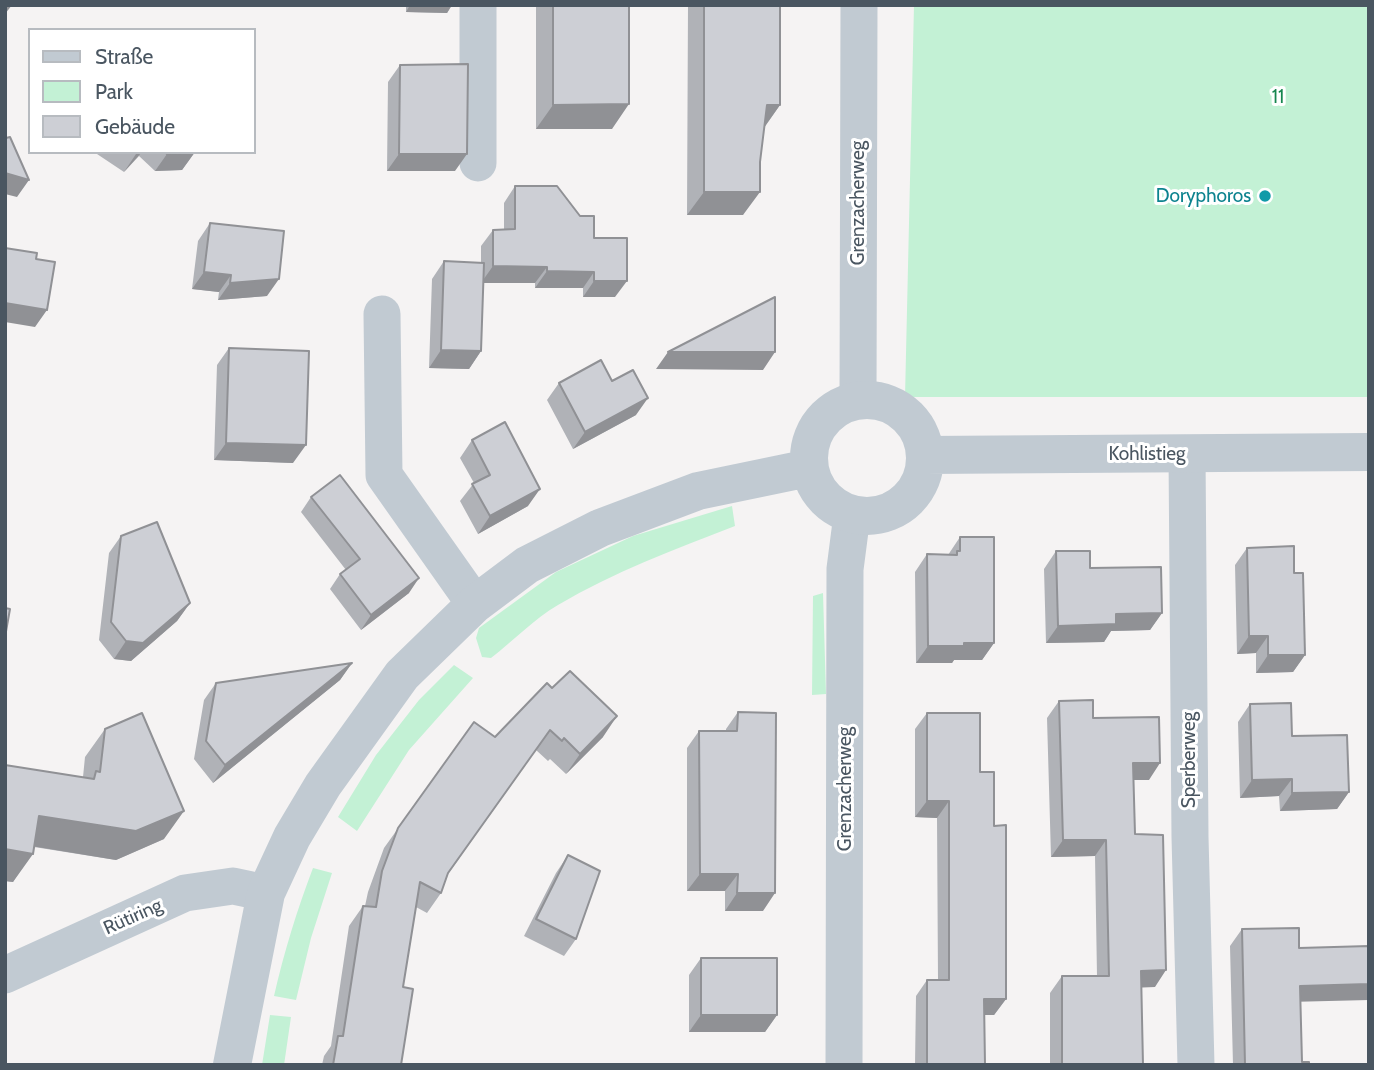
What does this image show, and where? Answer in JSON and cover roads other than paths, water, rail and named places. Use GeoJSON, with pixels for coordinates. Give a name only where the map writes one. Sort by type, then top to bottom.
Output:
{"type":"FeatureCollection","features":[{"type":"Feature","properties":{"kind":"street"},"geometry":{"type":"LineString","coordinates":[[478,5],[478,163]]}},
{"type":"Feature","properties":{"kind":"street","name":"Grenzacherweg"},"geometry":{"type":"LineString","coordinates":[[858,400],[859,5]]}},
{"type":"Feature","properties":{"kind":"street"},"geometry":{"type":"LineString","coordinates":[[382,314],[384,475],[475,604]]}},
{"type":"Feature","properties":{"kind":"street"},"geometry":{"type":"LineString","coordinates":[[858,400],[877,401],[895,408],[911,419],[921,436],[925,455],[923,473],[916,489],[904,503],[888,512],[870,516],[852,514],[837,508],[824,498],[814,484],[809,468],[809,450],[814,432],[825,417],[840,406],[858,400]]}},
{"type":"Feature","properties":{"kind":"street","name":"Kohlistieg"},"geometry":{"type":"LineString","coordinates":[[925,455],[1369,452]]}},
{"type":"Feature","properties":{"kind":"street","name":"Sperberweg"},"geometry":{"type":"LineString","coordinates":[[1187,454],[1190,837],[1196,1065]]}},
{"type":"Feature","properties":{"kind":"street"},"geometry":{"type":"LineString","coordinates":[[232,1065],[266,893],[292,836],[323,785],[402,675],[475,604],[527,565],[600,528],[698,491],[809,468]]}},
{"type":"Feature","properties":{"kind":"street","name":"Grenzacherweg"},"geometry":{"type":"LineString","coordinates":[[844,1065],[845,569],[852,514]]}},
{"type":"Feature","properties":{"kind":"street","name":"Rütiring"},"geometry":{"type":"LineString","coordinates":[[5,975],[185,893],[233,886],[266,893]]}},
{"type":"Feature","properties":{"kind":"place","name":"Doryphoros"},"geometry":{"type":"Point","coordinates":[1265,196]}},
{"type":"Feature","properties":{"kind":"park label","name":"11"},"geometry":{"type":"Point","coordinates":[1278,97]}}]}
